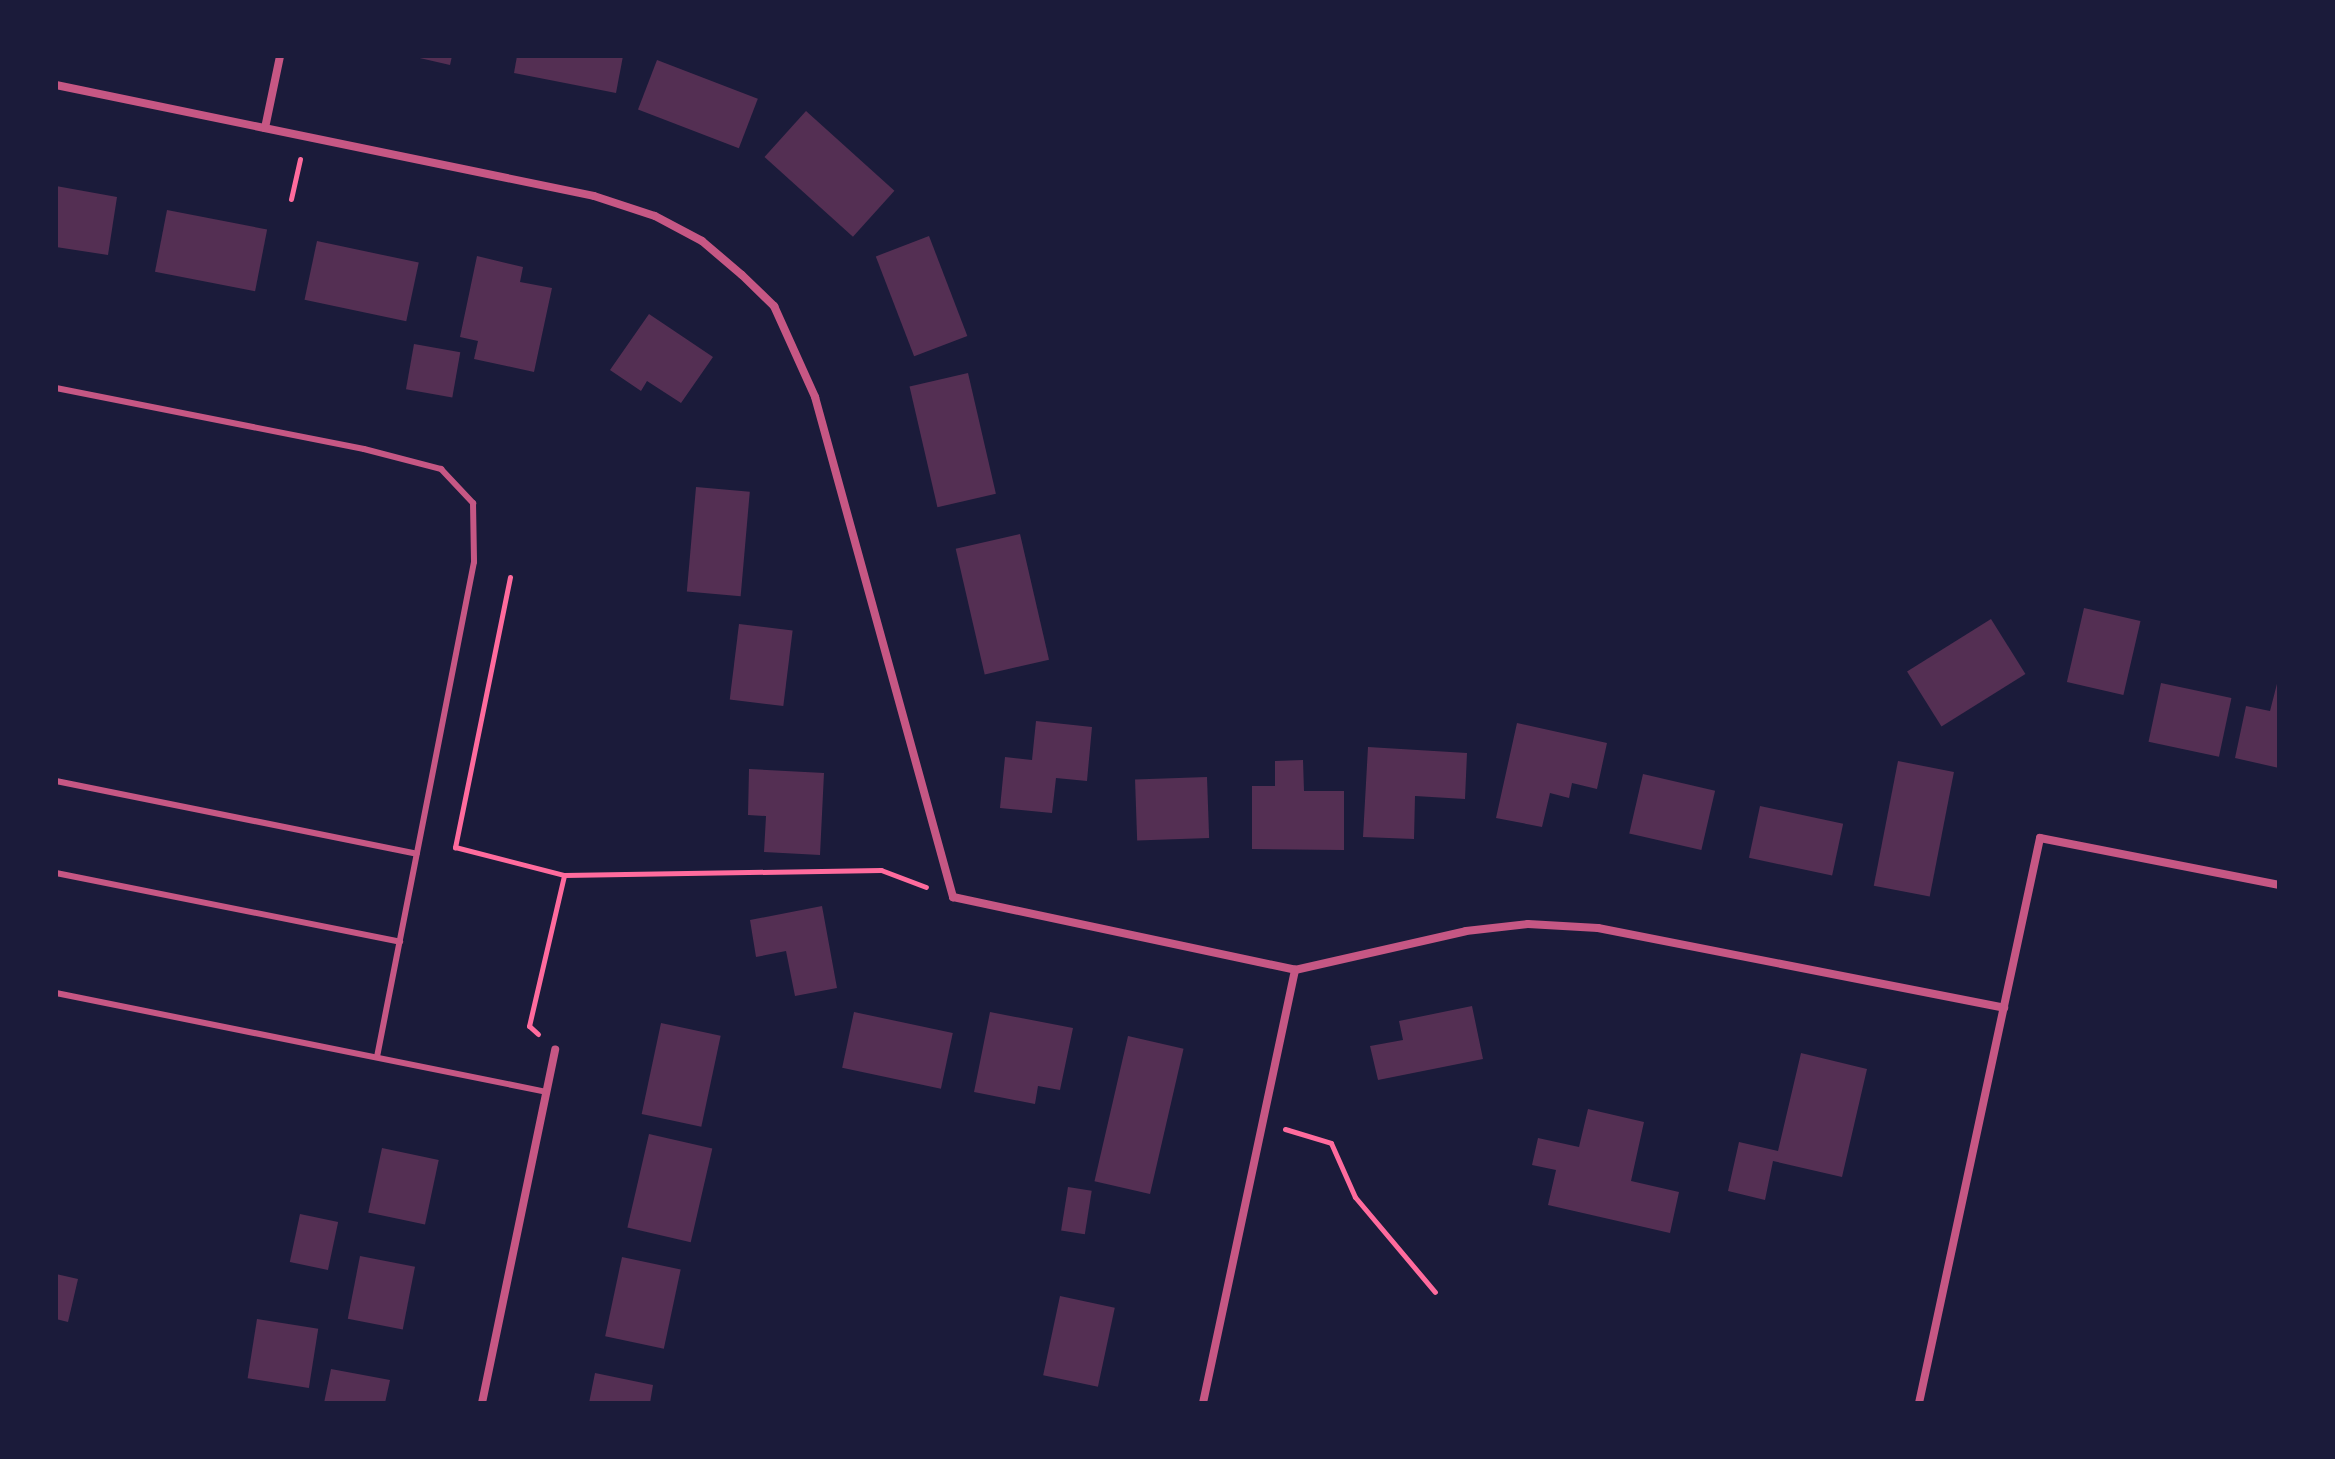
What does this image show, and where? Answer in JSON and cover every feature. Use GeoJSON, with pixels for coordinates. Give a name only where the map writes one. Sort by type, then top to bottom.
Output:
{"type":"FeatureCollection","features":[{"type":"Feature","properties":{"kind":"street"},"geometry":{"type":"LineString","coordinates":[[265,128],[280,56]]}},
{"type":"Feature","properties":{"kind":"street"},"geometry":{"type":"LineString","coordinates":[[56,85],[265,128],[304,139],[594,196],[655,216],[702,241],[774,306],[815,397],[953,897],[1295,970],[1466,931],[1528,924],[1598,928],[2004,1008]]}},
{"type":"Feature","properties":{"kind":"street"},"geometry":{"type":"LineString","coordinates":[[1919,1403],[2040,838],[2279,885]]}},
{"type":"Feature","properties":{"kind":"street"},"geometry":{"type":"LineString","coordinates":[[1203,1403],[1295,970]]}},
{"type":"Feature","properties":{"kind":"street"},"geometry":{"type":"LineString","coordinates":[[482,1403],[555,1049]]}},
{"type":"Feature","properties":{"kind":"lane"},"geometry":{"type":"LineString","coordinates":[[56,388],[364,449],[441,469],[473,503],[474,562],[377,1057]]}},
{"type":"Feature","properties":{"kind":"lane"},"geometry":{"type":"LineString","coordinates":[[56,781],[417,854]]}},
{"type":"Feature","properties":{"kind":"lane"},"geometry":{"type":"LineString","coordinates":[[56,873],[400,942]]}},
{"type":"Feature","properties":{"kind":"lane"},"geometry":{"type":"LineString","coordinates":[[56,993],[546,1092]]}},
{"type":"Feature","properties":{"kind":"path"},"geometry":{"type":"LineString","coordinates":[[291,199],[304,139]]}},
{"type":"Feature","properties":{"kind":"path"},"geometry":{"type":"LineString","coordinates":[[510,577],[455,847],[564,875],[881,870],[953,897]]}},
{"type":"Feature","properties":{"kind":"path"},"geometry":{"type":"LineString","coordinates":[[555,1049],[529,1026],[564,875]]}},
{"type":"Feature","properties":{"kind":"path"},"geometry":{"type":"LineString","coordinates":[[1305,1135],[1331,1143],[1355,1197],[1435,1292]]}},
{"type":"Feature","properties":{"kind":"building"},"geometry":{"type":"Polygon","coordinates":[[[411,56],[452,56],[450,65],[411,56]]]}},
{"type":"Feature","properties":{"kind":"building"},"geometry":{"type":"Polygon","coordinates":[[[517,56],[623,56],[616,93],[514,73],[517,56]]]}},
{"type":"Feature","properties":{"kind":"building"},"geometry":{"type":"Polygon","coordinates":[[[657,60],[758,99],[739,148],[638,109],[657,60]]]}},
{"type":"Feature","properties":{"kind":"building"},"geometry":{"type":"Polygon","coordinates":[[[806,111],[894,191],[853,237],[765,157],[806,111]]]}},
{"type":"Feature","properties":{"kind":"building"},"geometry":{"type":"Polygon","coordinates":[[[56,186],[117,197],[108,255],[56,247],[56,186]]]}},
{"type":"Feature","properties":{"kind":"building"},"geometry":{"type":"Polygon","coordinates":[[[167,210],[267,229],[255,291],[155,272],[167,210]]]}},
{"type":"Feature","properties":{"kind":"building"},"geometry":{"type":"Polygon","coordinates":[[[929,236],[967,336],[914,356],[876,256],[929,236]]]}},
{"type":"Feature","properties":{"kind":"building"},"geometry":{"type":"Polygon","coordinates":[[[317,241],[419,263],[406,321],[305,300],[317,241]]]}},
{"type":"Feature","properties":{"kind":"building"},"geometry":{"type":"Polygon","coordinates":[[[477,256],[523,267],[520,282],[552,288],[534,372],[474,359],[478,341],[460,337],[477,256]]]}},
{"type":"Feature","properties":{"kind":"building"},"geometry":{"type":"Polygon","coordinates":[[[649,314],[713,357],[681,403],[647,381],[641,391],[610,370],[649,314]]]}},
{"type":"Feature","properties":{"kind":"building"},"geometry":{"type":"Polygon","coordinates":[[[414,344],[460,352],[452,397],[406,389],[414,344]]]}},
{"type":"Feature","properties":{"kind":"building"},"geometry":{"type":"Polygon","coordinates":[[[968,373],[996,494],[937,507],[910,386],[968,373]]]}},
{"type":"Feature","properties":{"kind":"building"},"geometry":{"type":"Polygon","coordinates":[[[696,487],[750,492],[741,596],[687,592],[696,487]]]}},
{"type":"Feature","properties":{"kind":"building"},"geometry":{"type":"Polygon","coordinates":[[[1020,534],[1049,660],[985,675],[956,549],[1020,534]]]}},
{"type":"Feature","properties":{"kind":"building"},"geometry":{"type":"Polygon","coordinates":[[[2084,608],[2141,621],[2123,695],[2067,682],[2084,608]]]}},
{"type":"Feature","properties":{"kind":"building"},"geometry":{"type":"Polygon","coordinates":[[[1991,619],[2025,674],[1941,727],[1907,671],[1991,619]]]}},
{"type":"Feature","properties":{"kind":"building"},"geometry":{"type":"Polygon","coordinates":[[[739,624],[793,631],[783,706],[730,699],[739,624]]]}},
{"type":"Feature","properties":{"kind":"building"},"geometry":{"type":"Polygon","coordinates":[[[2279,676],[2279,768],[2235,758],[2246,706],[2270,711],[2279,676]]]}},
{"type":"Feature","properties":{"kind":"building"},"geometry":{"type":"Polygon","coordinates":[[[2161,683],[2231,698],[2219,757],[2149,742],[2161,683]]]}},
{"type":"Feature","properties":{"kind":"building"},"geometry":{"type":"Polygon","coordinates":[[[1036,721],[1092,727],[1087,781],[1056,778],[1052,813],[1000,808],[1005,757],[1032,760],[1036,721]]]}},
{"type":"Feature","properties":{"kind":"building"},"geometry":{"type":"Polygon","coordinates":[[[1517,723],[1607,743],[1597,789],[1572,783],[1569,798],[1550,793],[1542,827],[1496,818],[1517,723]]]}},
{"type":"Feature","properties":{"kind":"building"},"geometry":{"type":"Polygon","coordinates":[[[1368,747],[1467,753],[1465,799],[1415,796],[1414,839],[1363,837],[1368,747]]]}},
{"type":"Feature","properties":{"kind":"building"},"geometry":{"type":"Polygon","coordinates":[[[1303,760],[1304,791],[1344,791],[1344,850],[1252,849],[1252,786],[1275,786],[1275,761],[1303,760]]]}},
{"type":"Feature","properties":{"kind":"building"},"geometry":{"type":"Polygon","coordinates":[[[1898,761],[1954,772],[1930,897],[1874,886],[1898,761]]]}},
{"type":"Feature","properties":{"kind":"building"},"geometry":{"type":"Polygon","coordinates":[[[749,769],[824,773],[820,855],[764,852],[766,816],[748,815],[749,769]]]}},
{"type":"Feature","properties":{"kind":"building"},"geometry":{"type":"Polygon","coordinates":[[[1643,774],[1715,791],[1701,850],[1629,833],[1643,774]]]}},
{"type":"Feature","properties":{"kind":"building"},"geometry":{"type":"Polygon","coordinates":[[[1207,777],[1209,838],[1137,840],[1135,780],[1207,777]]]}},
{"type":"Feature","properties":{"kind":"building"},"geometry":{"type":"Polygon","coordinates":[[[1760,806],[1843,824],[1832,876],[1749,858],[1760,806]]]}},
{"type":"Feature","properties":{"kind":"building"},"geometry":{"type":"Polygon","coordinates":[[[822,906],[837,988],[795,996],[786,951],[756,957],[750,920],[822,906]]]}},
{"type":"Feature","properties":{"kind":"building"},"geometry":{"type":"Polygon","coordinates":[[[1472,1006],[1483,1059],[1378,1080],[1370,1046],[1403,1040],[1399,1021],[1472,1006]]]}},
{"type":"Feature","properties":{"kind":"building"},"geometry":{"type":"Polygon","coordinates":[[[854,1012],[953,1033],[941,1089],[842,1068],[854,1012]]]}},
{"type":"Feature","properties":{"kind":"building"},"geometry":{"type":"Polygon","coordinates":[[[990,1012],[1073,1028],[1060,1090],[1038,1086],[1035,1104],[974,1092],[990,1012]]]}},
{"type":"Feature","properties":{"kind":"building"},"geometry":{"type":"Polygon","coordinates":[[[661,1023],[721,1036],[701,1127],[642,1114],[661,1023]]]}},
{"type":"Feature","properties":{"kind":"building"},"geometry":{"type":"Polygon","coordinates":[[[1128,1036],[1184,1049],[1150,1194],[1094,1181],[1128,1036]]]}},
{"type":"Feature","properties":{"kind":"building"},"geometry":{"type":"Polygon","coordinates":[[[1801,1053],[1867,1069],[1842,1177],[1773,1161],[1765,1200],[1728,1191],[1739,1142],[1778,1151],[1801,1053]]]}},
{"type":"Feature","properties":{"kind":"building"},"geometry":{"type":"Polygon","coordinates":[[[1588,1109],[1644,1122],[1631,1181],[1679,1192],[1670,1233],[1548,1205],[1556,1170],[1532,1165],[1538,1138],[1579,1147],[1588,1109]]]}},
{"type":"Feature","properties":{"kind":"building"},"geometry":{"type":"Polygon","coordinates":[[[649,1134],[712,1149],[691,1242],[627,1228],[649,1134]]]}},
{"type":"Feature","properties":{"kind":"building"},"geometry":{"type":"Polygon","coordinates":[[[382,1148],[439,1160],[425,1225],[368,1213],[382,1148]]]}},
{"type":"Feature","properties":{"kind":"building"},"geometry":{"type":"Polygon","coordinates":[[[1068,1187],[1092,1191],[1085,1234],[1061,1230],[1068,1187]]]}},
{"type":"Feature","properties":{"kind":"building"},"geometry":{"type":"Polygon","coordinates":[[[300,1214],[338,1222],[328,1270],[290,1262],[300,1214]]]}},
{"type":"Feature","properties":{"kind":"building"},"geometry":{"type":"Polygon","coordinates":[[[360,1256],[415,1267],[403,1330],[348,1319],[360,1256]]]}},
{"type":"Feature","properties":{"kind":"building"},"geometry":{"type":"Polygon","coordinates":[[[622,1257],[681,1269],[664,1349],[605,1336],[622,1257]]]}},
{"type":"Feature","properties":{"kind":"building"},"geometry":{"type":"Polygon","coordinates":[[[56,1274],[78,1279],[68,1322],[56,1319],[56,1274]]]}},
{"type":"Feature","properties":{"kind":"building"},"geometry":{"type":"Polygon","coordinates":[[[1060,1296],[1115,1308],[1098,1387],[1043,1375],[1060,1296]]]}},
{"type":"Feature","properties":{"kind":"building"},"geometry":{"type":"Polygon","coordinates":[[[257,1319],[318,1329],[309,1388],[248,1378],[257,1319]]]}},
{"type":"Feature","properties":{"kind":"building"},"geometry":{"type":"Polygon","coordinates":[[[331,1369],[390,1380],[385,1403],[324,1403],[331,1369]]]}},
{"type":"Feature","properties":{"kind":"building"},"geometry":{"type":"Polygon","coordinates":[[[595,1373],[653,1385],[650,1403],[589,1403],[595,1373]]]}}]}
